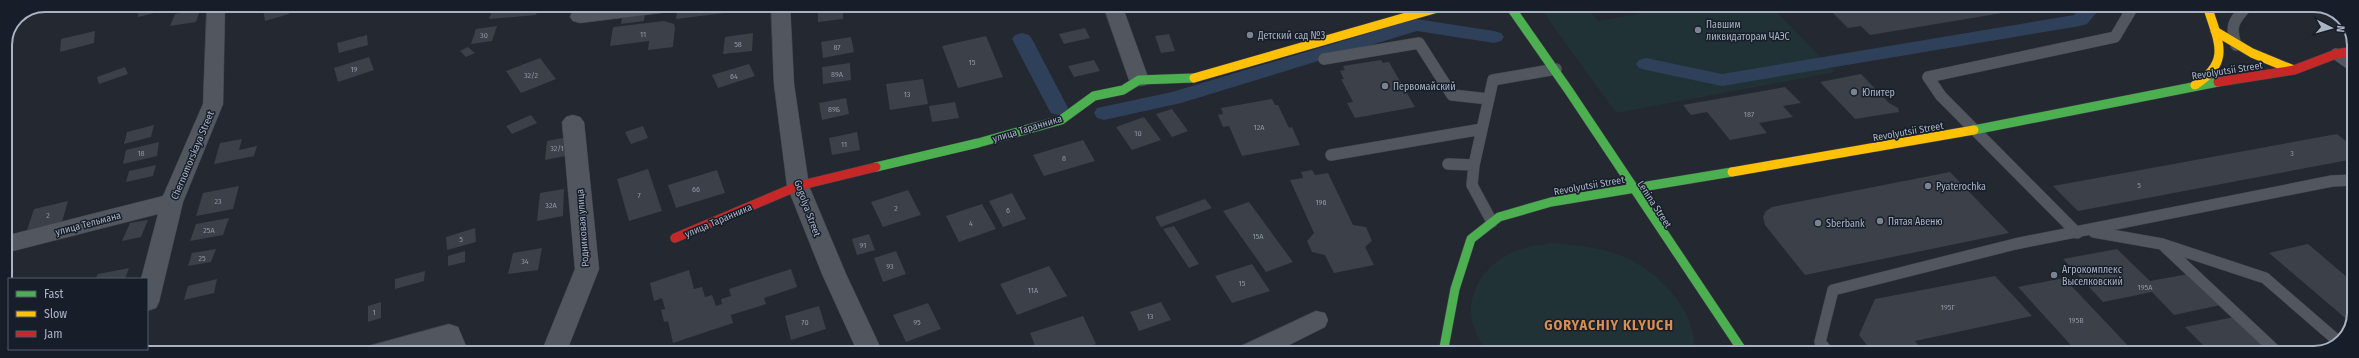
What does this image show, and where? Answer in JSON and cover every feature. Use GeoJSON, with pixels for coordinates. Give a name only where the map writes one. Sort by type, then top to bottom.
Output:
{"type":"FeatureCollection","features":[{"type":"Feature","properties":{"kind":"street","name":"Chernomorskaya Street"},"geometry":{"type":"LineString","coordinates":[[148,298],[172,202],[213,104],[216,12]]}},
{"type":"Feature","properties":{"kind":"street","name":"Gogolya Street"},"geometry":{"type":"LineString","coordinates":[[780,12],[784,84],[798,186],[834,274],[868,346]]}},
{"type":"Feature","properties":{"kind":"street"},"geometry":{"type":"LineString","coordinates":[[1115,12],[1139,80]]}},
{"type":"Feature","properties":{"kind":"street","name":"улица Таранника"},"geometry":{"type":"LineString","coordinates":[[675,238],[798,186],[978,143],[1061,120],[1094,96],[1123,90],[1139,80],[1199,78],[1424,12]]}},
{"type":"Feature","properties":{"kind":"street","name":"Lenina Street"},"geometry":{"type":"LineString","coordinates":[[1514,12],[1556,69],[1631,188],[1688,274],[1739,346]]}},
{"type":"Feature","properties":{"kind":"street"},"geometry":{"type":"LineString","coordinates":[[2191,87],[2215,72],[2219,61],[2215,31],[2209,12]]}},
{"type":"Feature","properties":{"kind":"street"},"geometry":{"type":"LineString","coordinates":[[2215,31],[2236,45],[2273,64],[2294,70]]}},
{"type":"Feature","properties":{"kind":"street","name":"Revolyutsii Street"},"geometry":{"type":"LineString","coordinates":[[1444,346],[1455,289],[1472,239],[1499,217],[1551,202],[1975,129],[2191,87],[2294,70],[2336,54],[2347,52]]}},
{"type":"Feature","properties":{"kind":"street","name":"Родниковая улица"},"geometry":{"type":"LineString","coordinates":[[556,346],[587,269],[573,122]]}},
{"type":"Feature","properties":{"kind":"street","name":"улица Тельмана"},"geometry":{"type":"LineString","coordinates":[[12,243],[172,202]]}},
{"type":"Feature","properties":{"kind":"street"},"geometry":{"type":"LineString","coordinates":[[1264,346],[1316,320]]}},
{"type":"Feature","properties":{"kind":"street"},"geometry":{"type":"LineString","coordinates":[[430,346],[453,343]]}},
{"type":"Feature","properties":{"kind":"lane"},"geometry":{"type":"LineString","coordinates":[[2130,12],[2115,37],[1928,78],[1941,96],[2082,232],[2162,244],[2264,278],[2335,339]]}},
{"type":"Feature","properties":{"kind":"lane"},"geometry":{"type":"LineString","coordinates":[[2236,45],[2233,36],[2234,20],[2241,12]]}},
{"type":"Feature","properties":{"kind":"lane"},"geometry":{"type":"LineString","coordinates":[[1324,59],[1418,43],[1452,95],[1489,99]]}},
{"type":"Feature","properties":{"kind":"lane"},"geometry":{"type":"LineString","coordinates":[[2336,54],[2347,62]]}},
{"type":"Feature","properties":{"kind":"lane"},"geometry":{"type":"LineString","coordinates":[[1492,222],[1472,185],[1474,165],[1494,80],[1556,69]]}},
{"type":"Feature","properties":{"kind":"lane"},"geometry":{"type":"LineString","coordinates":[[1331,154],[1482,129]]}},
{"type":"Feature","properties":{"kind":"lane"},"geometry":{"type":"LineString","coordinates":[[1448,164],[1474,165]]}},
{"type":"Feature","properties":{"kind":"lane"},"geometry":{"type":"LineString","coordinates":[[1823,346],[1820,342],[1833,290],[2015,244],[2082,232],[2332,181],[2347,180]]}},
{"type":"Feature","properties":{"kind":"lane"},"geometry":{"type":"LineString","coordinates":[[2162,244],[2271,346]]}},
{"type":"Feature","properties":{"kind":"shaded area"},"geometry":{"type":"Polygon","coordinates":[[[1543,12],[1591,12],[1598,21],[1649,12],[1777,12],[1835,72],[1616,113],[1543,12]]]}},
{"type":"Feature","properties":{"kind":"shaded area"},"geometry":{"type":"Polygon","coordinates":[[[1551,243],[1586,247],[1611,252],[1634,262],[1661,281],[1682,307],[1690,322],[1694,337],[1694,346],[1483,346],[1476,333],[1471,316],[1472,300],[1475,290],[1480,280],[1494,264],[1511,252],[1551,243]]]}},
{"type":"Feature","properties":{"kind":"building"},"geometry":{"type":"Polygon","coordinates":[[[138,12],[158,12],[138,17],[138,12]]]}},
{"type":"Feature","properties":{"kind":"building"},"geometry":{"type":"Polygon","coordinates":[[[199,12],[196,22],[170,26],[175,14],[199,12]]]}},
{"type":"Feature","properties":{"kind":"building"},"geometry":{"type":"Polygon","coordinates":[[[263,12],[289,12],[289,14],[265,21],[263,12]]]}},
{"type":"Feature","properties":{"kind":"building"},"geometry":{"type":"Polygon","coordinates":[[[492,12],[537,12],[536,15],[489,19],[492,12]]]}},
{"type":"Feature","properties":{"kind":"building"},"geometry":{"type":"Polygon","coordinates":[[[677,12],[733,12],[676,19],[677,12]]]}},
{"type":"Feature","properties":{"kind":"building"},"geometry":{"type":"Polygon","coordinates":[[[818,12],[843,12],[843,19],[818,22],[818,12]]]}},
{"type":"Feature","properties":{"kind":"building"},"geometry":{"type":"Polygon","coordinates":[[[1832,12],[2008,12],[1870,35],[1861,26],[1848,28],[1832,12]]]}},
{"type":"Feature","properties":{"kind":"building"},"geometry":{"type":"Polygon","coordinates":[[[645,13],[644,21],[621,24],[622,16],[645,13]]]}},
{"type":"Feature","properties":{"kind":"building"},"geometry":{"type":"Polygon","coordinates":[[[664,21],[674,24],[673,47],[648,50],[649,41],[610,46],[613,27],[664,21]]]}},
{"type":"Feature","properties":{"kind":"building"},"geometry":{"type":"Polygon","coordinates":[[[497,26],[492,41],[471,44],[476,29],[497,26]]]}},
{"type":"Feature","properties":{"kind":"building"},"geometry":{"type":"Polygon","coordinates":[[[1085,28],[1090,38],[1064,44],[1059,34],[1085,28]]]}},
{"type":"Feature","properties":{"kind":"building"},"geometry":{"type":"Polygon","coordinates":[[[95,31],[94,43],[60,52],[61,39],[95,31]]]}},
{"type":"Feature","properties":{"kind":"building"},"geometry":{"type":"Polygon","coordinates":[[[753,33],[752,51],[723,54],[725,37],[753,33]]]}},
{"type":"Feature","properties":{"kind":"building"},"geometry":{"type":"Polygon","coordinates":[[[1169,34],[1175,51],[1161,53],[1155,36],[1169,34]]]}},
{"type":"Feature","properties":{"kind":"building"},"geometry":{"type":"Polygon","coordinates":[[[367,35],[368,45],[339,53],[337,43],[367,35]]]}},
{"type":"Feature","properties":{"kind":"building"},"geometry":{"type":"Polygon","coordinates":[[[986,36],[1003,77],[958,88],[942,46],[986,36]]]}},
{"type":"Feature","properties":{"kind":"building"},"geometry":{"type":"Polygon","coordinates":[[[851,37],[854,52],[823,58],[821,42],[851,37]]]}},
{"type":"Feature","properties":{"kind":"building"},"geometry":{"type":"Polygon","coordinates":[[[468,47],[475,53],[466,57],[460,51],[468,47]]]}},
{"type":"Feature","properties":{"kind":"building"},"geometry":{"type":"Polygon","coordinates":[[[369,57],[374,70],[338,82],[334,68],[369,57]]]}},
{"type":"Feature","properties":{"kind":"building"},"geometry":{"type":"Polygon","coordinates":[[[540,58],[556,79],[521,93],[506,71],[540,58]]]}},
{"type":"Feature","properties":{"kind":"building"},"geometry":{"type":"Polygon","coordinates":[[[1094,60],[1100,71],[1074,77],[1068,66],[1094,60]]]}},
{"type":"Feature","properties":{"kind":"building"},"geometry":{"type":"Polygon","coordinates":[[[1381,60],[1383,63],[1389,62],[1415,107],[1355,118],[1347,103],[1353,102],[1341,79],[1344,79],[1340,71],[1345,70],[1343,66],[1381,60]]]}},
{"type":"Feature","properties":{"kind":"building"},"geometry":{"type":"Polygon","coordinates":[[[850,63],[851,80],[823,84],[822,67],[850,63]]]}},
{"type":"Feature","properties":{"kind":"building"},"geometry":{"type":"Polygon","coordinates":[[[749,64],[755,76],[718,88],[712,75],[749,64]]]}},
{"type":"Feature","properties":{"kind":"building"},"geometry":{"type":"Polygon","coordinates":[[[125,67],[128,74],[99,84],[97,77],[125,67]]]}},
{"type":"Feature","properties":{"kind":"building","name":"Юпитер"},"geometry":{"type":"Polygon","coordinates":[[[1861,74],[1889,103],[1898,108],[1899,112],[1855,119],[1820,82],[1861,74]]]}},
{"type":"Feature","properties":{"kind":"building"},"geometry":{"type":"Polygon","coordinates":[[[923,79],[928,104],[890,110],[886,84],[923,79]]]}},
{"type":"Feature","properties":{"kind":"building"},"geometry":{"type":"Polygon","coordinates":[[[1785,87],[1801,103],[1783,106],[1793,117],[1759,123],[1767,133],[1730,140],[1707,112],[1691,115],[1683,105],[1785,87]]]}},
{"type":"Feature","properties":{"kind":"building"},"geometry":{"type":"Polygon","coordinates":[[[846,98],[849,114],[822,120],[819,103],[846,98]]]}},
{"type":"Feature","properties":{"kind":"building"},"geometry":{"type":"Polygon","coordinates":[[[1272,99],[1275,105],[1278,105],[1289,128],[1292,127],[1300,145],[1242,156],[1229,126],[1223,127],[1218,115],[1223,114],[1221,108],[1272,99]]]}},
{"type":"Feature","properties":{"kind":"building"},"geometry":{"type":"Polygon","coordinates":[[[955,102],[959,118],[932,122],[929,106],[955,102]]]}},
{"type":"Feature","properties":{"kind":"building"},"geometry":{"type":"Polygon","coordinates":[[[1172,109],[1188,131],[1172,137],[1156,114],[1172,109]]]}},
{"type":"Feature","properties":{"kind":"building"},"geometry":{"type":"Polygon","coordinates":[[[531,115],[537,123],[512,134],[506,126],[531,115]]]}},
{"type":"Feature","properties":{"kind":"building"},"geometry":{"type":"Polygon","coordinates":[[[1144,117],[1161,140],[1132,150],[1116,127],[1144,117]]]}},
{"type":"Feature","properties":{"kind":"building"},"geometry":{"type":"Polygon","coordinates":[[[154,125],[151,137],[124,144],[127,132],[154,125]]]}},
{"type":"Feature","properties":{"kind":"building"},"geometry":{"type":"Polygon","coordinates":[[[643,126],[648,138],[631,144],[625,132],[643,126]]]}},
{"type":"Feature","properties":{"kind":"building"},"geometry":{"type":"Polygon","coordinates":[[[857,132],[860,150],[832,155],[829,138],[857,132]]]}},
{"type":"Feature","properties":{"kind":"building"},"geometry":{"type":"Polygon","coordinates":[[[2337,134],[2347,142],[2347,160],[2078,211],[2053,186],[2337,134]]]}},
{"type":"Feature","properties":{"kind":"building"},"geometry":{"type":"Polygon","coordinates":[[[568,137],[566,156],[545,160],[547,141],[568,137]]]}},
{"type":"Feature","properties":{"kind":"building"},"geometry":{"type":"Polygon","coordinates":[[[242,139],[239,150],[257,146],[254,156],[214,164],[220,143],[242,139]]]}},
{"type":"Feature","properties":{"kind":"building"},"geometry":{"type":"Polygon","coordinates":[[[1083,140],[1095,161],[1044,176],[1033,155],[1083,140]]]}},
{"type":"Feature","properties":{"kind":"building"},"geometry":{"type":"Polygon","coordinates":[[[159,142],[157,156],[123,164],[126,150],[159,142]]]}},
{"type":"Feature","properties":{"kind":"building"},"geometry":{"type":"Polygon","coordinates":[[[156,165],[153,176],[126,182],[129,171],[156,165]]]}},
{"type":"Feature","properties":{"kind":"building"},"geometry":{"type":"Polygon","coordinates":[[[648,169],[662,211],[629,221],[617,179],[648,169]]]}},
{"type":"Feature","properties":{"kind":"building"},"geometry":{"type":"Polygon","coordinates":[[[717,170],[725,193],[676,208],[668,185],[717,170]]]}},
{"type":"Feature","properties":{"kind":"building"},"geometry":{"type":"Polygon","coordinates":[[[1312,170],[1315,175],[1328,173],[1353,225],[1366,227],[1372,241],[1365,247],[1374,265],[1334,273],[1325,255],[1312,252],[1307,241],[1314,233],[1290,180],[1303,178],[1301,172],[1312,170]]]}},
{"type":"Feature","properties":{"kind":"building","name":"Пятая Авеню"},"geometry":{"type":"Polygon","coordinates":[[[1950,172],[2009,233],[1805,275],[1765,225],[1763,217],[1766,211],[1772,207],[1950,172]]]}},
{"type":"Feature","properties":{"kind":"building"},"geometry":{"type":"Polygon","coordinates":[[[239,186],[233,209],[196,216],[203,193],[239,186]]]}},
{"type":"Feature","properties":{"kind":"building"},"geometry":{"type":"Polygon","coordinates":[[[564,189],[563,216],[537,221],[540,193],[564,189]]]}},
{"type":"Feature","properties":{"kind":"building"},"geometry":{"type":"Polygon","coordinates":[[[908,190],[921,215],[883,227],[871,202],[908,190]]]}},
{"type":"Feature","properties":{"kind":"building"},"geometry":{"type":"Polygon","coordinates":[[[1012,193],[1026,219],[1003,227],[989,201],[1012,193]]]}},
{"type":"Feature","properties":{"kind":"building"},"geometry":{"type":"Polygon","coordinates":[[[1205,199],[1212,208],[1161,227],[1155,217],[1205,199]]]}},
{"type":"Feature","properties":{"kind":"building"},"geometry":{"type":"Polygon","coordinates":[[[68,201],[62,222],[27,230],[34,209],[68,201]]]}},
{"type":"Feature","properties":{"kind":"building"},"geometry":{"type":"Polygon","coordinates":[[[1249,202],[1293,262],[1266,272],[1223,211],[1249,202]]]}},
{"type":"Feature","properties":{"kind":"building"},"geometry":{"type":"Polygon","coordinates":[[[982,204],[996,229],[959,242],[946,216],[982,204]]]}},
{"type":"Feature","properties":{"kind":"building"},"geometry":{"type":"Polygon","coordinates":[[[229,218],[223,235],[190,241],[196,224],[229,218]]]}},
{"type":"Feature","properties":{"kind":"building"},"geometry":{"type":"Polygon","coordinates":[[[148,220],[141,237],[122,241],[130,223],[148,220]]]}},
{"type":"Feature","properties":{"kind":"building"},"geometry":{"type":"Polygon","coordinates":[[[1174,226],[1199,264],[1189,268],[1163,229],[1174,226]]]}},
{"type":"Feature","properties":{"kind":"building"},"geometry":{"type":"Polygon","coordinates":[[[475,228],[476,242],[447,250],[446,237],[475,228]]]}},
{"type":"Feature","properties":{"kind":"building"},"geometry":{"type":"Polygon","coordinates":[[[869,234],[875,250],[857,255],[852,239],[869,234]]]}},
{"type":"Feature","properties":{"kind":"building"},"geometry":{"type":"Polygon","coordinates":[[[2308,244],[2347,277],[2346,319],[2269,253],[2308,244]]]}},
{"type":"Feature","properties":{"kind":"building"},"geometry":{"type":"Polygon","coordinates":[[[542,248],[538,270],[508,274],[513,253],[542,248]]]}},
{"type":"Feature","properties":{"kind":"building"},"geometry":{"type":"Polygon","coordinates":[[[216,249],[211,262],[188,266],[192,253],[216,249]]]}},
{"type":"Feature","properties":{"kind":"building"},"geometry":{"type":"Polygon","coordinates":[[[2117,249],[2150,281],[2188,274],[2221,305],[2174,315],[2152,292],[2103,302],[2063,259],[2117,249]]]}},
{"type":"Feature","properties":{"kind":"building"},"geometry":{"type":"Polygon","coordinates":[[[465,251],[465,262],[448,266],[448,256],[465,251]]]}},
{"type":"Feature","properties":{"kind":"building"},"geometry":{"type":"Polygon","coordinates":[[[896,251],[906,274],[883,282],[874,258],[896,251]]]}},
{"type":"Feature","properties":{"kind":"building"},"geometry":{"type":"Polygon","coordinates":[[[1252,264],[1270,291],[1232,303],[1215,276],[1252,264]]]}},
{"type":"Feature","properties":{"kind":"building"},"geometry":{"type":"Polygon","coordinates":[[[1049,266],[1067,296],[1017,315],[1000,284],[1049,266]]]}},
{"type":"Feature","properties":{"kind":"building"},"geometry":{"type":"Polygon","coordinates":[[[129,268],[125,278],[96,278],[98,274],[129,268]]]}},
{"type":"Feature","properties":{"kind":"building"},"geometry":{"type":"Polygon","coordinates":[[[791,269],[797,287],[764,298],[766,304],[731,315],[733,323],[673,343],[668,321],[664,322],[661,310],[665,309],[662,298],[654,301],[650,283],[689,270],[694,289],[702,287],[705,297],[712,295],[716,306],[722,304],[721,299],[731,296],[729,289],[791,269]]]}},
{"type":"Feature","properties":{"kind":"building"},"geometry":{"type":"Polygon","coordinates":[[[425,271],[424,281],[395,289],[395,279],[425,271]]]}},
{"type":"Feature","properties":{"kind":"building"},"geometry":{"type":"Polygon","coordinates":[[[1995,276],[2032,316],[1915,341],[1919,346],[1868,346],[1859,335],[1875,299],[1995,276]]]}},
{"type":"Feature","properties":{"kind":"building"},"geometry":{"type":"Polygon","coordinates":[[[2064,278],[2128,346],[2072,346],[2018,287],[2064,278]]]}},
{"type":"Feature","properties":{"kind":"building"},"geometry":{"type":"Polygon","coordinates":[[[217,279],[214,293],[184,300],[188,286],[217,279]]]}},
{"type":"Feature","properties":{"kind":"building"},"geometry":{"type":"Polygon","coordinates":[[[381,302],[381,318],[368,322],[368,306],[381,302]]]}},
{"type":"Feature","properties":{"kind":"building"},"geometry":{"type":"Polygon","coordinates":[[[1161,302],[1171,320],[1139,331],[1130,312],[1161,302]]]}},
{"type":"Feature","properties":{"kind":"building"},"geometry":{"type":"Polygon","coordinates":[[[928,303],[941,329],[906,342],[893,315],[928,303]]]}},
{"type":"Feature","properties":{"kind":"building"},"geometry":{"type":"Polygon","coordinates":[[[819,306],[826,329],[791,340],[785,316],[819,306]]]}},
{"type":"Feature","properties":{"kind":"building"},"geometry":{"type":"Polygon","coordinates":[[[1083,316],[1096,344],[1090,346],[1035,346],[1030,333],[1083,316]]]}},
{"type":"Feature","properties":{"kind":"building"},"geometry":{"type":"Polygon","coordinates":[[[2234,317],[2265,346],[2204,346],[2185,327],[2234,317]]]}},
{"type":"Feature","properties":{"kind":"waterway"},"geometry":{"type":"LineString","coordinates":[[1646,64],[1722,80],[2080,20],[2087,12]]}},
{"type":"Feature","properties":{"kind":"waterway"},"geometry":{"type":"LineString","coordinates":[[1104,113],[1174,98],[1416,25],[1494,37]]}},
{"type":"Feature","properties":{"kind":"waterway"},"geometry":{"type":"LineString","coordinates":[[1022,39],[1058,108]]}},
{"type":"Feature","properties":{"kind":"traffic: fast"},"geometry":{"type":"LineString","coordinates":[[1514,12],[1569,91],[1739,346]]}},
{"type":"Feature","properties":{"kind":"traffic: fast"},"geometry":{"type":"LineString","coordinates":[[876,167],[978,143],[1061,120],[1094,96],[1123,90],[1139,80],[1194,78]]}},
{"type":"Feature","properties":{"kind":"traffic: fast"},"geometry":{"type":"LineString","coordinates":[[1974,130],[2218,82]]}},
{"type":"Feature","properties":{"kind":"traffic: fast"},"geometry":{"type":"LineString","coordinates":[[1444,346],[1455,289],[1471,239],[1499,217],[1551,202],[1732,172]]}},
{"type":"Feature","properties":{"kind":"traffic: slow"},"geometry":{"type":"LineString","coordinates":[[1194,78],[1424,12]]}},
{"type":"Feature","properties":{"kind":"traffic: slow"},"geometry":{"type":"LineString","coordinates":[[2195,85],[2207,77],[2215,69],[2218,60],[2219,50],[2209,12]]}},
{"type":"Feature","properties":{"kind":"traffic: slow"},"geometry":{"type":"LineString","coordinates":[[2215,31],[2252,53],[2291,69]]}},
{"type":"Feature","properties":{"kind":"traffic: slow"},"geometry":{"type":"LineString","coordinates":[[1732,172],[1974,130]]}},
{"type":"Feature","properties":{"kind":"traffic: jam"},"geometry":{"type":"LineString","coordinates":[[2218,82],[2294,70],[2336,54],[2347,52]]}},
{"type":"Feature","properties":{"kind":"traffic: jam"},"geometry":{"type":"LineString","coordinates":[[675,238],[798,186],[876,167]]}},
{"type":"Feature","properties":{"kind":"place","name":"Павшим ликвидаторам ЧАЭС"},"geometry":{"type":"Point","coordinates":[1698,30]}},
{"type":"Feature","properties":{"kind":"place","name":"Детский сад №3"},"geometry":{"type":"Point","coordinates":[1250,35]}},
{"type":"Feature","properties":{"kind":"place","name":"Первомайский"},"geometry":{"type":"Point","coordinates":[1385,86]}},
{"type":"Feature","properties":{"kind":"place","name":"Юпитер"},"geometry":{"type":"Point","coordinates":[1854,92]}},
{"type":"Feature","properties":{"kind":"place","name":"Pyaterochka"},"geometry":{"type":"Point","coordinates":[1928,186]}},
{"type":"Feature","properties":{"kind":"place","name":"Пятая Авеню"},"geometry":{"type":"Point","coordinates":[1880,221]}},
{"type":"Feature","properties":{"kind":"place","name":"Sberbank"},"geometry":{"type":"Point","coordinates":[1818,223]}},
{"type":"Feature","properties":{"kind":"place","name":"Агрокомплекс Выселковский"},"geometry":{"type":"Point","coordinates":[2054,275]}},
{"type":"Feature","properties":{"kind":"district","name":"GORYACHIY KLYUCH"},"geometry":{"type":"Point","coordinates":[1609,325]}}]}
